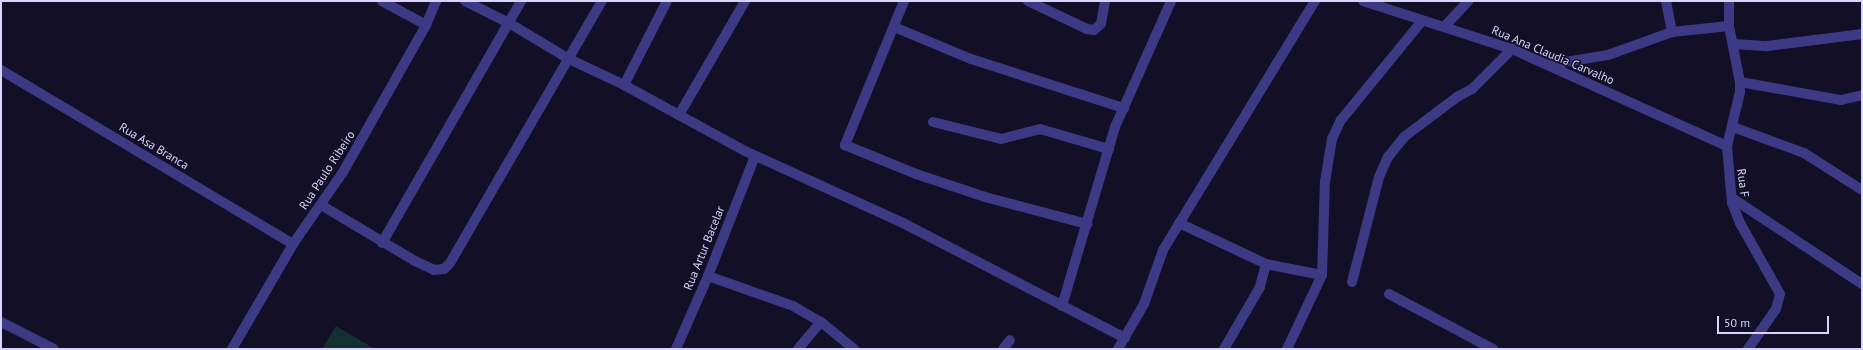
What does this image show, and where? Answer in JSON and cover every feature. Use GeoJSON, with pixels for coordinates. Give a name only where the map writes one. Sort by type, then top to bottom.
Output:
{"type":"FeatureCollection","features":[{"type":"Feature","properties":{"kind":"street"},"geometry":{"type":"LineString","coordinates":[[382,1],[426,24]]}},
{"type":"Feature","properties":{"kind":"street","name":"Rua Paulo Ribeiro"},"geometry":{"type":"LineString","coordinates":[[232,349],[293,244],[343,172],[426,24],[436,1]]}},
{"type":"Feature","properties":{"kind":"street"},"geometry":{"type":"LineString","coordinates":[[465,1],[510,23],[569,59],[624,85],[755,156],[903,224],[1125,338]]}},
{"type":"Feature","properties":{"kind":"street"},"geometry":{"type":"LineString","coordinates":[[382,243],[510,23],[521,1]]}},
{"type":"Feature","properties":{"kind":"street"},"geometry":{"type":"LineString","coordinates":[[321,205],[382,243],[434,270],[444,269],[454,256],[602,1]]}},
{"type":"Feature","properties":{"kind":"street"},"geometry":{"type":"LineString","coordinates":[[624,85],[667,1]]}},
{"type":"Feature","properties":{"kind":"street"},"geometry":{"type":"LineString","coordinates":[[679,115],[745,1]]}},
{"type":"Feature","properties":{"kind":"street"},"geometry":{"type":"LineString","coordinates":[[904,1],[845,145],[916,174],[985,197],[1087,224]]}},
{"type":"Feature","properties":{"kind":"street"},"geometry":{"type":"LineString","coordinates":[[1028,1],[1087,29],[1094,30],[1101,24],[1105,1]]}},
{"type":"Feature","properties":{"kind":"street"},"geometry":{"type":"LineString","coordinates":[[1062,306],[1109,149],[1124,108],[1171,1]]}},
{"type":"Feature","properties":{"kind":"street"},"geometry":{"type":"LineString","coordinates":[[1118,349],[1144,304],[1163,250],[1315,1]]}},
{"type":"Feature","properties":{"kind":"street","name":"Rua Ana Claudia Carvalho"},"geometry":{"type":"LineString","coordinates":[[1363,1],[1380,4],[1422,22],[1445,26],[1512,49],[1727,146]]}},
{"type":"Feature","properties":{"kind":"street"},"geometry":{"type":"LineString","coordinates":[[1445,26],[1468,1]]}},
{"type":"Feature","properties":{"kind":"street"},"geometry":{"type":"LineString","coordinates":[[1666,1],[1672,32]]}},
{"type":"Feature","properties":{"kind":"street","name":"Rua F"},"geometry":{"type":"LineString","coordinates":[[1729,1],[1729,26],[1735,44],[1740,82],[1733,127],[1727,146],[1732,198],[1740,223],[1780,294],[1776,309],[1748,349]]}},
{"type":"Feature","properties":{"kind":"street"},"geometry":{"type":"LineString","coordinates":[[1287,349],[1322,275],[1325,182],[1332,139],[1342,120],[1422,22]]}},
{"type":"Feature","properties":{"kind":"street"},"geometry":{"type":"LineString","coordinates":[[1548,65],[1608,55],[1672,32],[1729,26]]}},
{"type":"Feature","properties":{"kind":"street"},"geometry":{"type":"LineString","coordinates":[[894,27],[971,59],[1124,108]]}},
{"type":"Feature","properties":{"kind":"street"},"geometry":{"type":"LineString","coordinates":[[1735,44],[1767,46],[1862,34]]}},
{"type":"Feature","properties":{"kind":"street"},"geometry":{"type":"LineString","coordinates":[[1352,282],[1379,177],[1392,152],[1404,137],[1482,80],[1512,49]]}},
{"type":"Feature","properties":{"kind":"street","name":"Rua Asa Branca"},"geometry":{"type":"LineString","coordinates":[[1,70],[293,244]]}},
{"type":"Feature","properties":{"kind":"street"},"geometry":{"type":"LineString","coordinates":[[1740,82],[1841,100],[1862,96]]}},
{"type":"Feature","properties":{"kind":"street"},"geometry":{"type":"LineString","coordinates":[[933,122],[1002,139],[1040,129],[1109,149]]}},
{"type":"Feature","properties":{"kind":"street"},"geometry":{"type":"LineString","coordinates":[[1733,127],[1804,153],[1862,190]]}},
{"type":"Feature","properties":{"kind":"street","name":"Rua Artur Bacelar"},"geometry":{"type":"LineString","coordinates":[[676,349],[708,276],[755,156]]}},
{"type":"Feature","properties":{"kind":"street"},"geometry":{"type":"LineString","coordinates":[[1732,198],[1862,284]]}},
{"type":"Feature","properties":{"kind":"street"},"geometry":{"type":"LineString","coordinates":[[1179,223],[1266,264],[1322,275]]}},
{"type":"Feature","properties":{"kind":"street"},"geometry":{"type":"LineString","coordinates":[[1224,349],[1260,287],[1266,264]]}},
{"type":"Feature","properties":{"kind":"street"},"geometry":{"type":"LineString","coordinates":[[708,276],[780,300],[821,322],[854,349]]}},
{"type":"Feature","properties":{"kind":"street"},"geometry":{"type":"LineString","coordinates":[[1389,294],[1494,349]]}},
{"type":"Feature","properties":{"kind":"street"},"geometry":{"type":"LineString","coordinates":[[1,322],[54,349]]}},
{"type":"Feature","properties":{"kind":"street"},"geometry":{"type":"LineString","coordinates":[[798,349],[821,322]]}},
{"type":"Feature","properties":{"kind":"street"},"geometry":{"type":"LineString","coordinates":[[1003,349],[1010,340]]}},
{"type":"Feature","properties":{"kind":"green space"},"geometry":{"type":"Polygon","coordinates":[[[336,326],[375,349],[322,349],[336,326]]]}}]}
